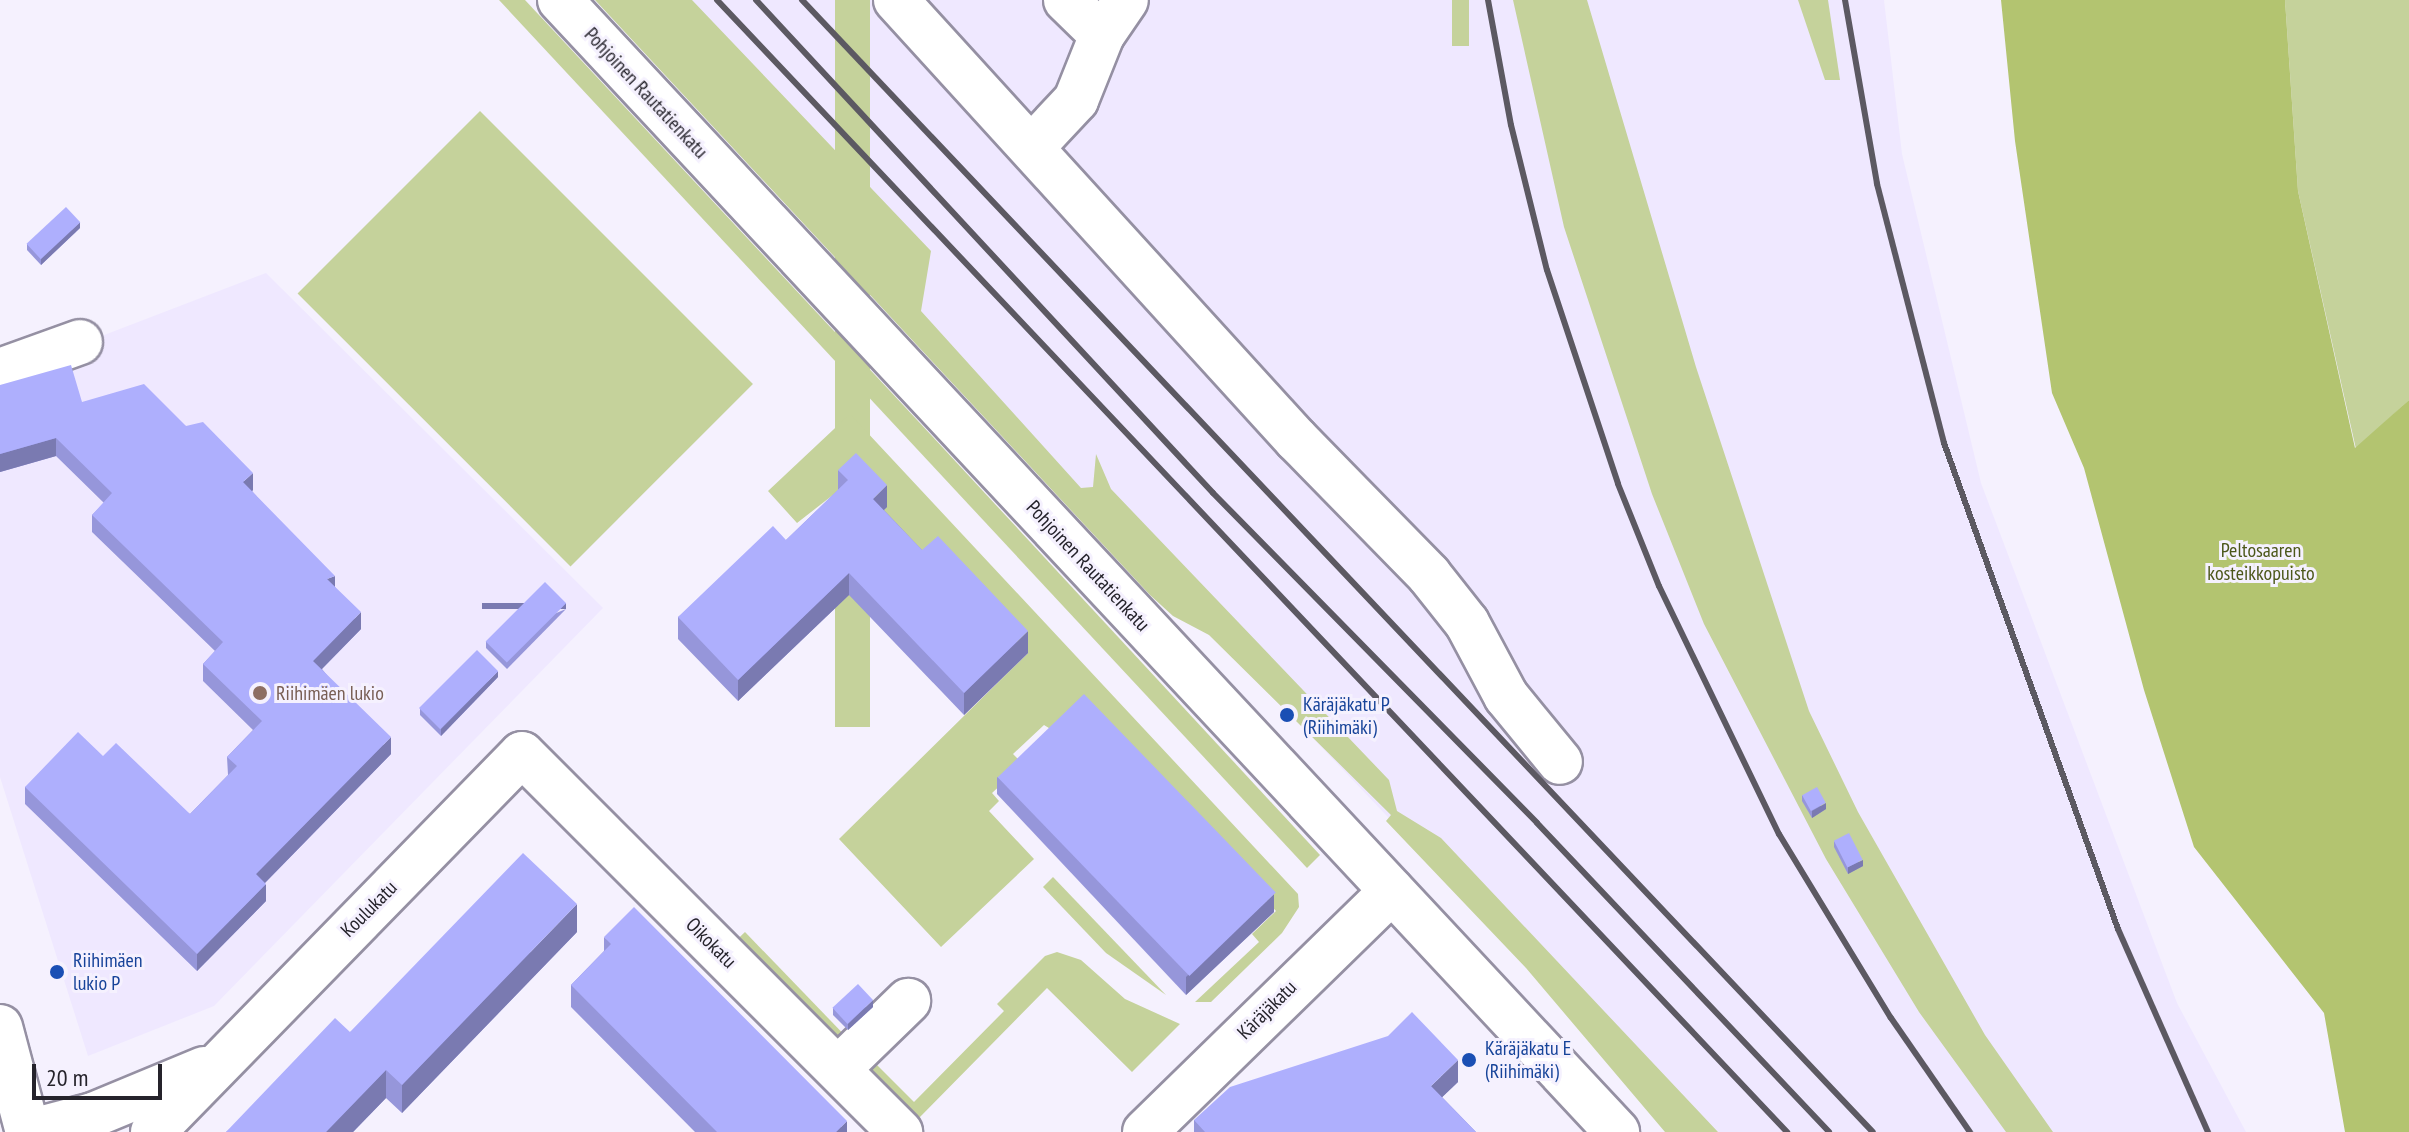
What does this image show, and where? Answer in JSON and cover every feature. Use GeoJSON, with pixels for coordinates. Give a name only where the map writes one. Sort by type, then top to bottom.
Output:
{"type":"FeatureCollection","features":[{"type":"Feature","properties":{"kind":"street","name":"Pohjoinen Rautatienkatu"},"geometry":{"type":"LineString","coordinates":[[560,0],[1617,1132]]}},
{"type":"Feature","properties":{"kind":"street"},"geometry":{"type":"LineString","coordinates":[[896,0],[1033,146],[1296,439],[1429,575],[1467,623],[1506,696],[1560,762]]}},
{"type":"Feature","properties":{"kind":"street"},"geometry":{"type":"LineString","coordinates":[[1066,0],[1102,35]]}},
{"type":"Feature","properties":{"kind":"street"},"geometry":{"type":"LineString","coordinates":[[1033,146],[1076,100],[1102,35],[1126,0]]}},
{"type":"Feature","properties":{"kind":"street"},"geometry":{"type":"LineString","coordinates":[[0,371],[80,342]]}},
{"type":"Feature","properties":{"kind":"street","name":"Koulukatu"},"geometry":{"type":"LineString","coordinates":[[153,1132],[217,1063],[522,754]]}},
{"type":"Feature","properties":{"kind":"street","name":"Oikokatu"},"geometry":{"type":"LineString","coordinates":[[522,754],[900,1132]]}},
{"type":"Feature","properties":{"kind":"street","name":"Käräjäkatu"},"geometry":{"type":"LineString","coordinates":[[1145,1132],[1392,891]]}},
{"type":"Feature","properties":{"kind":"street"},"geometry":{"type":"LineString","coordinates":[[838,1069],[908,1001]]}},
{"type":"Feature","properties":{"kind":"street"},"geometry":{"type":"LineString","coordinates":[[0,1027],[28,1132]]}},
{"type":"Feature","properties":{"kind":"street","name":"Koulukatu"},"geometry":{"type":"LineString","coordinates":[[28,1132],[93,1115],[217,1063]]}},
{"type":"Feature","properties":{"kind":"shaded area"},"geometry":{"type":"Polygon","coordinates":[[[612,0],[1884,0],[1902,154],[1981,483],[2177,1003],[2246,1132],[1687,1132],[612,0]]]}},
{"type":"Feature","properties":{"kind":"shaded area","name":"Riihimäen lukio"},"geometry":{"type":"Polygon","coordinates":[[[266,273],[603,608],[214,1006],[88,1056],[0,777],[0,375],[266,273]]]}},
{"type":"Feature","properties":{"kind":"green space"},"geometry":{"type":"Polygon","coordinates":[[[499,0],[525,0],[932,436],[1320,855],[1307,868],[499,0]]]}},
{"type":"Feature","properties":{"kind":"green space"},"geometry":{"type":"Polygon","coordinates":[[[595,0],[692,0],[931,251],[921,311],[1081,488],[1093,487],[1096,454],[1111,489],[1389,780],[1397,811],[1441,838],[1718,1132],[1665,1132],[1526,968],[1386,821],[1391,815],[1209,635],[1173,616],[1150,595],[595,0]]]}},
{"type":"Feature","properties":{"kind":"green space"},"geometry":{"type":"Polygon","coordinates":[[[835,0],[870,0],[870,727],[835,727],[835,0]]]}},
{"type":"Feature","properties":{"kind":"green space"},"geometry":{"type":"Polygon","coordinates":[[[1452,0],[1469,0],[1469,46],[1452,46],[1452,0]]]}},
{"type":"Feature","properties":{"kind":"green space"},"geometry":{"type":"Polygon","coordinates":[[[1513,0],[1587,0],[1696,367],[1809,711],[1858,812],[1985,1035],[2053,1132],[2006,1132],[1919,1012],[1826,859],[1704,624],[1652,494],[1564,227],[1513,0]]]}},
{"type":"Feature","properties":{"kind":"green space"},"geometry":{"type":"Polygon","coordinates":[[[1798,0],[1828,0],[1840,80],[1825,80],[1798,0]]]}},
{"type":"Feature","properties":{"kind":"green space","name":"Peltosaaren kosteikkopuisto"},"geometry":{"type":"Polygon","coordinates":[[[2001,0],[2285,0],[2298,191],[2355,448],[2409,400],[2409,1132],[2345,1132],[2324,1013],[2194,847],[2144,690],[2084,468],[2052,393],[2015,141],[2001,0]]]}},
{"type":"Feature","properties":{"kind":"green space"},"geometry":{"type":"Polygon","coordinates":[[[2285,0],[2409,0],[2409,400],[2356,449],[2298,191],[2285,0]]]}},
{"type":"Feature","properties":{"kind":"green space"},"geometry":{"type":"Polygon","coordinates":[[[480,111],[753,384],[571,566],[298,293],[480,111]]]}},
{"type":"Feature","properties":{"kind":"green space"},"geometry":{"type":"Polygon","coordinates":[[[850,414],[1298,894],[1299,907],[1282,933],[1211,1002],[1195,1002],[1259,942],[1252,934],[1276,911],[1180,809],[1044,725],[1013,754],[1023,764],[992,793],[999,801],[989,811],[1034,859],[941,947],[839,839],[1028,653],[922,572],[838,491],[797,523],[768,491],[850,414]]]}},
{"type":"Feature","properties":{"kind":"green space"},"geometry":{"type":"Polygon","coordinates":[[[1053,877],[1166,995],[1106,953],[1043,887],[1053,877]]]}},
{"type":"Feature","properties":{"kind":"green space"},"geometry":{"type":"Polygon","coordinates":[[[745,932],[843,1033],[837,1039],[739,938],[745,932]]]}},
{"type":"Feature","properties":{"kind":"green space"},"geometry":{"type":"Polygon","coordinates":[[[1057,952],[1081,960],[1125,999],[1180,1024],[1132,1072],[1047,988],[919,1118],[865,1064],[870,1058],[914,1102],[1004,1011],[997,1004],[1045,956],[1057,952]]]}},
{"type":"Feature","properties":{"kind":"building"},"geometry":{"type":"Polygon","coordinates":[[[66,207],[80,222],[41,259],[27,244],[66,207]]]}},
{"type":"Feature","properties":{"kind":"building"},"geometry":{"type":"Polygon","coordinates":[[[71,365],[82,402],[144,384],[186,426],[203,422],[253,473],[243,482],[335,576],[327,579],[361,612],[313,661],[391,737],[256,874],[266,884],[197,954],[25,787],[78,732],[103,756],[116,743],[190,814],[237,766],[227,757],[262,721],[203,664],[223,642],[92,515],[112,493],[56,438],[0,454],[0,385],[71,365]]]}},
{"type":"Feature","properties":{"kind":"building"},"geometry":{"type":"Polygon","coordinates":[[[856,453],[887,485],[873,499],[922,550],[938,536],[1028,631],[964,693],[849,573],[738,680],[678,617],[773,526],[786,540],[848,480],[838,470],[856,453]]]}},
{"type":"Feature","properties":{"kind":"building"},"geometry":{"type":"Polygon","coordinates":[[[545,582],[566,603],[507,663],[486,641],[545,582]]]}},
{"type":"Feature","properties":{"kind":"building"},"geometry":{"type":"Polygon","coordinates":[[[477,650],[498,671],[440,729],[419,708],[477,650]]]}},
{"type":"Feature","properties":{"kind":"building"},"geometry":{"type":"Polygon","coordinates":[[[1084,694],[1276,893],[1189,976],[998,777],[1084,694]]]}},
{"type":"Feature","properties":{"kind":"building"},"geometry":{"type":"Polygon","coordinates":[[[1817,787],[1826,803],[1811,811],[1802,795],[1817,787]]]}},
{"type":"Feature","properties":{"kind":"building"},"geometry":{"type":"Polygon","coordinates":[[[1849,833],[1863,860],[1847,867],[1834,841],[1849,833]]]}},
{"type":"Feature","properties":{"kind":"building"},"geometry":{"type":"Polygon","coordinates":[[[523,853],[577,904],[402,1085],[386,1070],[326,1132],[226,1132],[335,1018],[350,1032],[523,853]]]}},
{"type":"Feature","properties":{"kind":"building"},"geometry":{"type":"Polygon","coordinates":[[[634,907],[847,1121],[836,1132],[717,1132],[571,985],[611,944],[604,937],[634,907]]]}},
{"type":"Feature","properties":{"kind":"building"},"geometry":{"type":"Polygon","coordinates":[[[858,984],[873,1000],[847,1024],[832,1008],[858,984]]]}},
{"type":"Feature","properties":{"kind":"building"},"geometry":{"type":"Polygon","coordinates":[[[1412,1012],[1458,1060],[1431,1086],[1476,1132],[1205,1132],[1194,1120],[1230,1087],[1388,1036],[1412,1012]]]}},
{"type":"Feature","properties":{"kind":"railway"},"geometry":{"type":"LineString","coordinates":[[717,0],[1787,1132]]}},
{"type":"Feature","properties":{"kind":"railway"},"geometry":{"type":"LineString","coordinates":[[756,0],[1213,493],[1537,823],[1829,1132]]}},
{"type":"Feature","properties":{"kind":"railway"},"geometry":{"type":"LineString","coordinates":[[802,0],[1873,1132]]}},
{"type":"Feature","properties":{"kind":"railway"},"geometry":{"type":"LineString","coordinates":[[1488,0],[1511,125],[1547,270],[1618,484],[1659,586],[1779,834],[1891,1018],[1970,1132]]}},
{"type":"Feature","properties":{"kind":"railway"},"geometry":{"type":"LineString","coordinates":[[1845,0],[1877,184],[1944,443],[2118,929],[2208,1132]]}},
{"type":"Feature","properties":{"kind":"place","name":"Riihimäen lukio"},"geometry":{"type":"Point","coordinates":[260,693]}},
{"type":"Feature","properties":{"kind":"place","name":"Käräjäkatu P (Riihimäki)"},"geometry":{"type":"Point","coordinates":[1287,715]}},
{"type":"Feature","properties":{"kind":"place","name":"Riihimäen lukio P"},"geometry":{"type":"Point","coordinates":[57,972]}},
{"type":"Feature","properties":{"kind":"place","name":"Käräjäkatu E (Riihimäki)"},"geometry":{"type":"Point","coordinates":[1469,1060]}}]}
